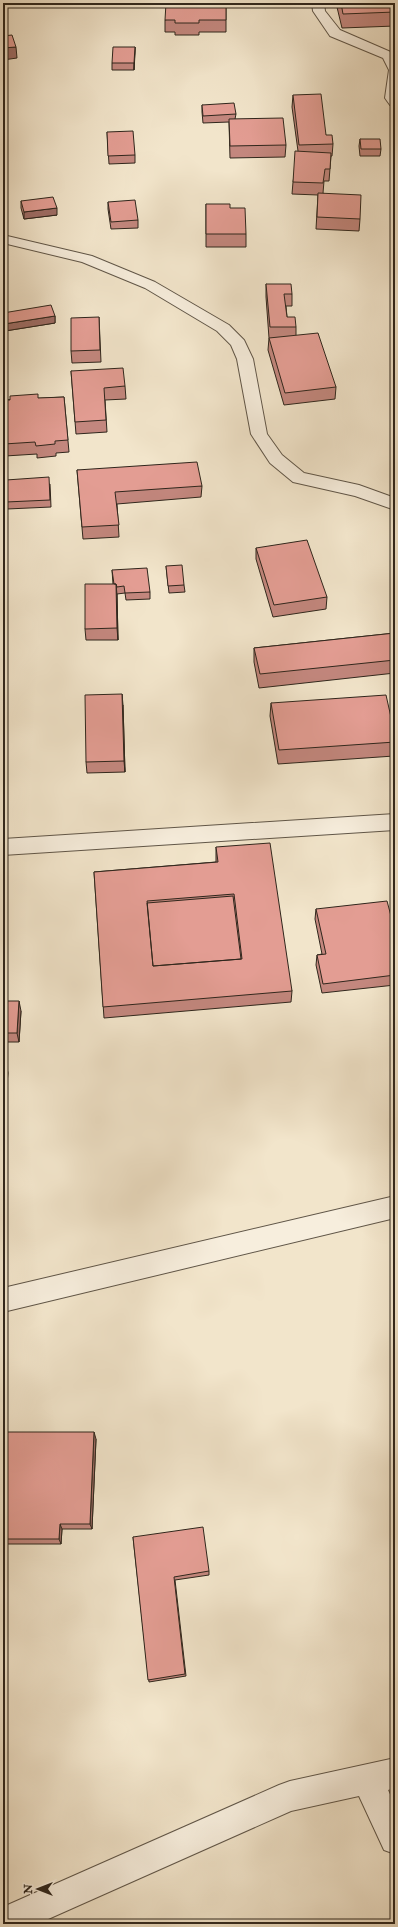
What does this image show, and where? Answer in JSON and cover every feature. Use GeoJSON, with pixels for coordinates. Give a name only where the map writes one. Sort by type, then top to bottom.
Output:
{"type":"FeatureCollection","features":[{"type":"Feature","properties":{"kind":"street"},"geometry":{"type":"LineString","coordinates":[[318,3],[319,10],[335,33],[388,56],[395,71],[392,98],[395,102]]}},
{"type":"Feature","properties":{"kind":"street"},"geometry":{"type":"LineString","coordinates":[[3,239],[86,259],[150,285],[223,328],[238,343],[245,359],[259,434],[276,459],[299,478],[359,491],[395,504]]}},
{"type":"Feature","properties":{"kind":"street"},"geometry":{"type":"LineString","coordinates":[[3,847],[395,822]]}},
{"type":"Feature","properties":{"kind":"street"},"geometry":{"type":"LineString","coordinates":[[3,1300],[395,1207]]}},
{"type":"Feature","properties":{"kind":"street"},"geometry":{"type":"LineString","coordinates":[[3,1923],[290,1796],[381,1776],[395,1839]]}},
{"type":"Feature","properties":{"kind":"building"},"geometry":{"type":"Polygon","coordinates":[[[166,3],[226,3],[226,20],[199,20],[199,23],[175,23],[175,20],[165,20],[166,3]]]}},
{"type":"Feature","properties":{"kind":"building"},"geometry":{"type":"Polygon","coordinates":[[[341,3],[395,3],[395,12],[343,14],[341,3]]]}},
{"type":"Feature","properties":{"kind":"building"},"geometry":{"type":"Polygon","coordinates":[[[12,35],[16,47],[3,48],[3,36],[12,35]]]}},
{"type":"Feature","properties":{"kind":"building"},"geometry":{"type":"Polygon","coordinates":[[[113,47],[135,47],[134,63],[112,63],[113,47]]]}},
{"type":"Feature","properties":{"kind":"building"},"geometry":{"type":"Polygon","coordinates":[[[321,94],[326,135],[332,135],[333,144],[299,145],[293,95],[321,94]]]}},
{"type":"Feature","properties":{"kind":"building"},"geometry":{"type":"Polygon","coordinates":[[[234,103],[236,114],[203,116],[202,105],[234,103]]]}},
{"type":"Feature","properties":{"kind":"building"},"geometry":{"type":"Polygon","coordinates":[[[283,118],[286,145],[230,146],[229,119],[283,118]]]}},
{"type":"Feature","properties":{"kind":"building"},"geometry":{"type":"Polygon","coordinates":[[[133,131],[135,155],[108,156],[107,132],[133,131]]]}},
{"type":"Feature","properties":{"kind":"building"},"geometry":{"type":"Polygon","coordinates":[[[360,139],[380,139],[381,149],[361,149],[360,139]]]}},
{"type":"Feature","properties":{"kind":"building"},"geometry":{"type":"Polygon","coordinates":[[[295,151],[331,153],[330,169],[325,169],[323,183],[293,182],[295,151]]]}},
{"type":"Feature","properties":{"kind":"building"},"geometry":{"type":"Polygon","coordinates":[[[318,193],[361,195],[360,219],[317,217],[318,193]]]}},
{"type":"Feature","properties":{"kind":"building"},"geometry":{"type":"Polygon","coordinates":[[[53,197],[57,208],[24,212],[21,201],[53,197]]]}},
{"type":"Feature","properties":{"kind":"building"},"geometry":{"type":"Polygon","coordinates":[[[135,200],[138,220],[111,222],[108,202],[135,200]]]}},
{"type":"Feature","properties":{"kind":"building"},"geometry":{"type":"Polygon","coordinates":[[[206,204],[230,204],[230,208],[245,208],[246,234],[206,234],[206,204]]]}},
{"type":"Feature","properties":{"kind":"building"},"geometry":{"type":"Polygon","coordinates":[[[266,284],[291,284],[292,294],[284,294],[287,317],[295,317],[296,327],[270,327],[266,284]]]}},
{"type":"Feature","properties":{"kind":"building"},"geometry":{"type":"Polygon","coordinates":[[[51,305],[55,316],[4,324],[3,313],[51,305]]]}},
{"type":"Feature","properties":{"kind":"building"},"geometry":{"type":"Polygon","coordinates":[[[99,317],[100,350],[71,351],[71,318],[99,317]]]}},
{"type":"Feature","properties":{"kind":"building"},"geometry":{"type":"Polygon","coordinates":[[[318,333],[336,387],[285,393],[269,338],[318,333]]]}},
{"type":"Feature","properties":{"kind":"building"},"geometry":{"type":"Polygon","coordinates":[[[123,368],[125,386],[104,388],[106,420],[75,422],[71,371],[123,368]]]}},
{"type":"Feature","properties":{"kind":"building"},"geometry":{"type":"Polygon","coordinates":[[[38,394],[38,398],[64,397],[68,440],[55,441],[55,444],[36,446],[35,442],[4,444],[3,400],[10,400],[10,396],[38,394]]]}},
{"type":"Feature","properties":{"kind":"building"},"geometry":{"type":"Polygon","coordinates":[[[197,462],[202,486],[115,492],[119,525],[82,527],[77,470],[197,462]]]}},
{"type":"Feature","properties":{"kind":"building"},"geometry":{"type":"Polygon","coordinates":[[[49,477],[50,500],[6,502],[6,480],[49,477]]]}},
{"type":"Feature","properties":{"kind":"building"},"geometry":{"type":"Polygon","coordinates":[[[307,540],[327,597],[274,605],[256,548],[307,540]]]}},
{"type":"Feature","properties":{"kind":"building"},"geometry":{"type":"Polygon","coordinates":[[[182,565],[184,585],[168,586],[166,566],[182,565]]]}},
{"type":"Feature","properties":{"kind":"building"},"geometry":{"type":"Polygon","coordinates":[[[147,568],[150,592],[125,593],[124,586],[117,587],[116,584],[114,584],[112,570],[147,568]]]}},
{"type":"Feature","properties":{"kind":"building"},"geometry":{"type":"Polygon","coordinates":[[[85,584],[116,584],[117,628],[85,629],[85,584]]]}},
{"type":"Feature","properties":{"kind":"building"},"geometry":{"type":"Polygon","coordinates":[[[395,633],[395,660],[260,674],[254,648],[395,633]]]}},
{"type":"Feature","properties":{"kind":"building"},"geometry":{"type":"Polygon","coordinates":[[[122,694],[124,761],[86,762],[85,695],[122,694]]]}},
{"type":"Feature","properties":{"kind":"building"},"geometry":{"type":"Polygon","coordinates":[[[386,695],[395,735],[395,742],[279,750],[271,703],[386,695]]]}},
{"type":"Feature","properties":{"kind":"building"},"geometry":{"type":"Polygon","coordinates":[[[270,843],[292,991],[103,1007],[94,872],[218,862],[216,847],[270,843]],[[234,894],[147,901],[153,966],[242,959],[234,894]]]}},
{"type":"Feature","properties":{"kind":"building"},"geometry":{"type":"Polygon","coordinates":[[[233,896],[241,959],[153,966],[147,903],[233,896]]]}},
{"type":"Feature","properties":{"kind":"building"},"geometry":{"type":"Polygon","coordinates":[[[387,901],[395,931],[395,975],[323,984],[317,955],[326,954],[316,909],[387,901]]]}},
{"type":"Feature","properties":{"kind":"building"},"geometry":{"type":"Polygon","coordinates":[[[3,1001],[19,1001],[17,1033],[3,1033],[3,1001]]]}},
{"type":"Feature","properties":{"kind":"building"},"geometry":{"type":"Polygon","coordinates":[[[3,1062],[6,1062],[3,1087],[3,1062]]]}},
{"type":"Feature","properties":{"kind":"building"},"geometry":{"type":"Polygon","coordinates":[[[4,1432],[94,1432],[90,1524],[60,1524],[59,1539],[3,1539],[4,1432]]]}},
{"type":"Feature","properties":{"kind":"building"},"geometry":{"type":"Polygon","coordinates":[[[203,1527],[209,1571],[174,1577],[185,1674],[148,1680],[133,1537],[203,1527]]]}}]}
